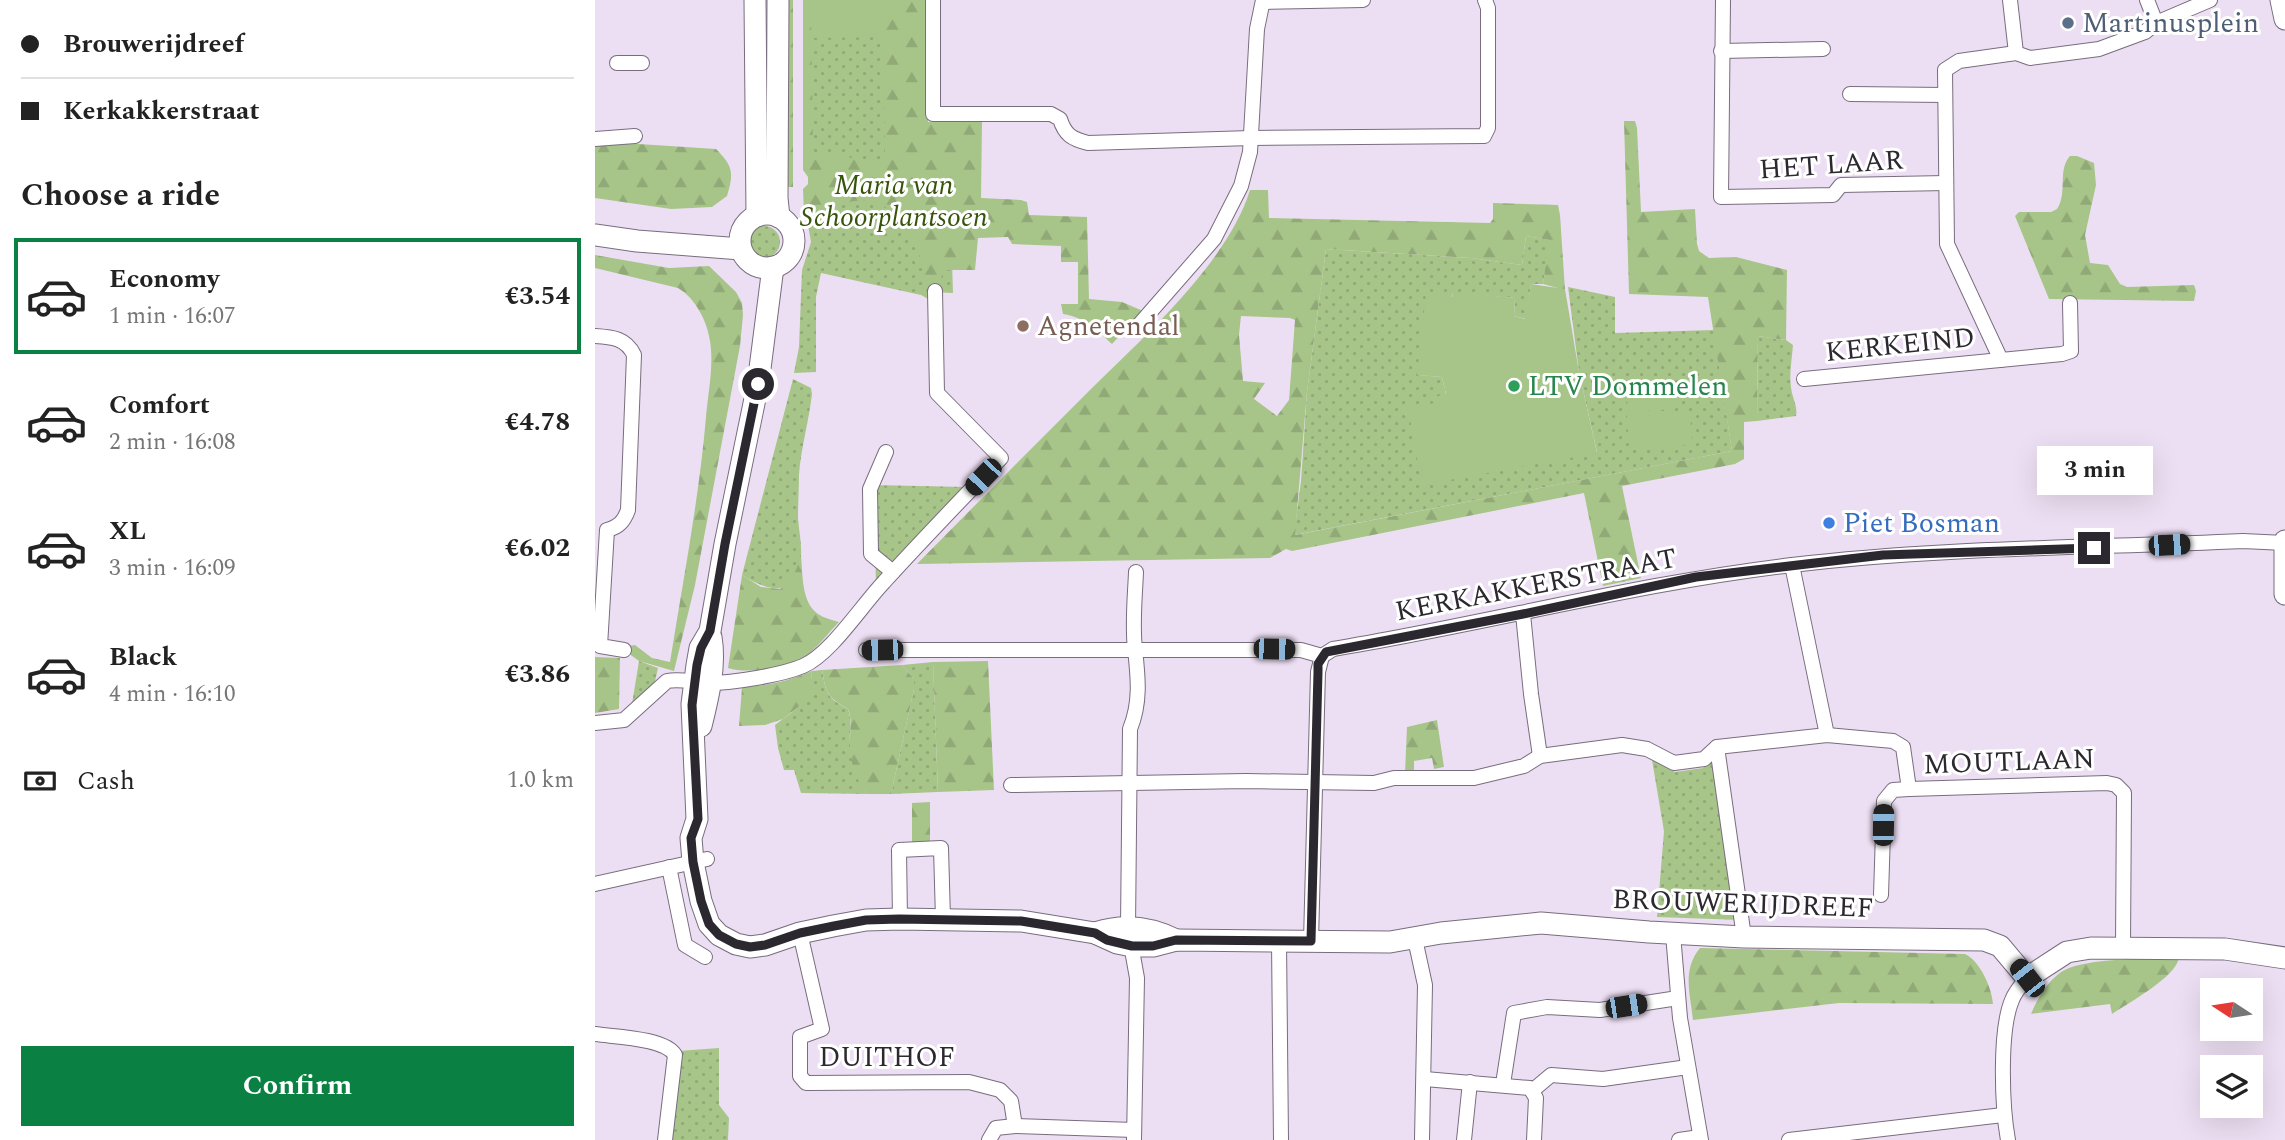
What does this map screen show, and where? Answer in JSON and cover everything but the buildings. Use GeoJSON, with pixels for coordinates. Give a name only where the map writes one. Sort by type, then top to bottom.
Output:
{"type":"FeatureCollection","features":[{"type":"Feature","properties":{"kind":"street"},"geometry":{"type":"LineString","coordinates":[[755,0],[757,216]]}},
{"type":"Feature","properties":{"kind":"street"},"geometry":{"type":"LineString","coordinates":[[778,0],[779,218]]}},
{"type":"Feature","properties":{"kind":"street"},"geometry":{"type":"LineString","coordinates":[[933,0],[933,114],[1051,114],[1060,119],[1065,133],[1088,143],[1251,138],[1484,136],[1488,128],[1486,0]]}},
{"type":"Feature","properties":{"kind":"street"},"geometry":{"type":"LineString","coordinates":[[1138,326],[1214,239],[1241,186],[1250,152],[1257,29],[1263,1],[1363,0]]}},
{"type":"Feature","properties":{"kind":"street"},"geometry":{"type":"LineString","coordinates":[[1723,0],[1721,51],[1823,49]]}},
{"type":"Feature","properties":{"kind":"street"},"geometry":{"type":"LineString","coordinates":[[2010,0],[2016,52]]}},
{"type":"Feature","properties":{"kind":"street"},"geometry":{"type":"LineString","coordinates":[[2147,0],[2156,23]]}},
{"type":"Feature","properties":{"kind":"street","name":"HET LAAR"},"geometry":{"type":"LineString","coordinates":[[1947,244],[1945,71],[1949,66],[1959,61],[2016,52],[2030,58],[2099,49],[2145,32],[2156,23],[2210,0]]}},
{"type":"Feature","properties":{"kind":"street"},"geometry":{"type":"LineString","coordinates":[[2281,0],[2285,19]]}},
{"type":"Feature","properties":{"kind":"street","name":"HET LAAR"},"geometry":{"type":"LineString","coordinates":[[1721,51],[1721,197],[1833,195],[1842,185],[1946,183]]}},
{"type":"Feature","properties":{"kind":"street"},"geometry":{"type":"LineString","coordinates":[[617,63],[642,63]]}},
{"type":"Feature","properties":{"kind":"street"},"geometry":{"type":"LineString","coordinates":[[1850,94],[1945,95]]}},
{"type":"Feature","properties":{"kind":"street"},"geometry":{"type":"LineString","coordinates":[[595,139],[635,136]]}},
{"type":"Feature","properties":{"kind":"street"},"geometry":{"type":"LineString","coordinates":[[765,214],[779,218],[791,229],[793,245],[786,259],[764,266],[750,262],[741,241],[751,220],[765,214]]}},
{"type":"Feature","properties":{"kind":"street"},"geometry":{"type":"LineString","coordinates":[[595,223],[741,241]]}},
{"type":"Feature","properties":{"kind":"street"},"geometry":{"type":"LineString","coordinates":[[595,235],[637,242],[741,241]]}},
{"type":"Feature","properties":{"kind":"street","name":"KERKEIND"},"geometry":{"type":"LineString","coordinates":[[1947,244],[2001,360]]}},
{"type":"Feature","properties":{"kind":"street","name":"BROUWERIJDREEF"},"geometry":{"type":"LineString","coordinates":[[764,266],[759,299],[765,322],[758,384],[725,544],[710,631],[713,650],[702,682],[707,699],[695,745],[698,819],[705,835],[700,861],[716,907],[727,924],[743,932],[800,933],[866,920],[1021,921],[1095,933],[1116,928],[1130,937],[1151,930],[1176,940],[1390,942],[1441,933],[1541,922],[1673,934],[1744,937],[1984,940],[2000,946],[2027,978]]}},
{"type":"Feature","properties":{"kind":"street"},"geometry":{"type":"LineString","coordinates":[[595,723],[624,720],[667,681],[676,679],[702,682],[773,674],[803,666],[820,655],[893,572],[1001,458],[937,393],[935,291]]}},
{"type":"Feature","properties":{"kind":"street","name":"KERKEIND"},"geometry":{"type":"LineString","coordinates":[[1804,379],[2071,351],[2070,303]]}},
{"type":"Feature","properties":{"kind":"street"},"geometry":{"type":"LineString","coordinates":[[595,336],[614,337],[623,341],[630,346],[634,355],[628,510],[616,527],[601,529],[600,646],[624,650]]}},
{"type":"Feature","properties":{"kind":"street"},"geometry":{"type":"LineString","coordinates":[[886,452],[870,489],[871,554],[893,572]]}},
{"type":"Feature","properties":{"kind":"street","name":"KERKAKKERSTRAAT"},"geometry":{"type":"LineString","coordinates":[[866,650],[1301,650],[1322,656],[1333,649],[1523,614],[1696,577],[1792,565],[1883,555],[2243,541],[2285,542]]}},
{"type":"Feature","properties":{"kind":"street"},"geometry":{"type":"LineString","coordinates":[[2285,542],[2285,594]]}},
{"type":"Feature","properties":{"kind":"street"},"geometry":{"type":"LineString","coordinates":[[1792,565],[1827,735]]}},
{"type":"Feature","properties":{"kind":"street"},"geometry":{"type":"LineString","coordinates":[[989,1140],[996,1128],[1016,1126],[1134,1135],[1137,978],[1130,937],[1130,729],[1137,709],[1139,667],[1135,648],[1136,572]]}},
{"type":"Feature","properties":{"kind":"street"},"geometry":{"type":"LineString","coordinates":[[1523,614],[1540,756]]}},
{"type":"Feature","properties":{"kind":"street"},"geometry":{"type":"LineString","coordinates":[[1311,941],[1318,672],[1322,656]]}},
{"type":"Feature","properties":{"kind":"street","name":"MOUTLAAN"},"geometry":{"type":"LineString","coordinates":[[1011,785],[1246,781],[1374,783],[1394,778],[1473,778],[1524,766],[1540,756],[1622,745],[1647,749],[1674,763],[1704,759],[1717,747],[1827,735],[1893,741],[1903,747],[1909,789],[2107,783],[2116,785],[2124,793],[2123,946]]}},
{"type":"Feature","properties":{"kind":"street"},"geometry":{"type":"LineString","coordinates":[[1717,747],[1744,937]]}},
{"type":"Feature","properties":{"kind":"street"},"geometry":{"type":"LineString","coordinates":[[1881,895],[1884,801],[1893,790],[1909,789]]}},
{"type":"Feature","properties":{"kind":"street"},"geometry":{"type":"LineString","coordinates":[[899,919],[899,850],[941,848],[943,919]]}},
{"type":"Feature","properties":{"kind":"street"},"geometry":{"type":"LineString","coordinates":[[595,884],[700,861]]}},
{"type":"Feature","properties":{"kind":"street"},"geometry":{"type":"LineString","coordinates":[[669,866],[685,945],[705,957]]}},
{"type":"Feature","properties":{"kind":"street","name":"DUITHOF"},"geometry":{"type":"LineString","coordinates":[[800,933],[822,1029],[800,1037],[800,1076],[806,1083],[969,1082],[1000,1090],[1011,1101],[1016,1126]]}},
{"type":"Feature","properties":{"kind":"street"},"geometry":{"type":"LineString","coordinates":[[1673,934],[1678,998],[1700,1139],[1679,1140]]}},
{"type":"Feature","properties":{"kind":"street"},"geometry":{"type":"LineString","coordinates":[[1415,939],[1425,985],[1422,1140]]}},
{"type":"Feature","properties":{"kind":"street"},"geometry":{"type":"LineString","coordinates":[[1279,941],[1281,1140]]}},
{"type":"Feature","properties":{"kind":"street"},"geometry":{"type":"LineString","coordinates":[[2008,1140],[2003,1115],[2003,1062],[2007,1016],[2015,992],[2027,978],[2067,952],[2091,948],[2123,946],[2225,949],[2285,957]]}},
{"type":"Feature","properties":{"kind":"street"},"geometry":{"type":"LineString","coordinates":[[1503,1084],[1514,1013],[1547,1007],[1600,1010],[1678,998]]}},
{"type":"Feature","properties":{"kind":"street"},"geometry":{"type":"LineString","coordinates":[[595,1034],[662,1044],[675,1055],[665,1140]]}},
{"type":"Feature","properties":{"kind":"street"},"geometry":{"type":"LineString","coordinates":[[1532,1091],[1551,1075],[1603,1079],[1688,1066]]}},
{"type":"Feature","properties":{"kind":"street"},"geometry":{"type":"LineString","coordinates":[[1425,1079],[1530,1088],[1536,1098],[1534,1140]]}},
{"type":"Feature","properties":{"kind":"street"},"geometry":{"type":"LineString","coordinates":[[1464,1140],[1470,1082]]}},
{"type":"Feature","properties":{"kind":"street"},"geometry":{"type":"LineString","coordinates":[[1789,1140],[2003,1115]]}},
{"type":"Feature","properties":{"kind":"green space"},"geometry":{"type":"Polygon","coordinates":[[[781,0],[793,0],[793,187],[781,187],[781,0]]]}},
{"type":"Feature","properties":{"kind":"green space"},"geometry":{"type":"Polygon","coordinates":[[[803,0],[811,0],[813,153],[885,162],[883,0],[927,0],[928,122],[982,122],[981,198],[1027,202],[1029,215],[1087,217],[1089,299],[1122,302],[1143,311],[1112,344],[1084,321],[1063,314],[1061,304],[1078,304],[1078,262],[1061,262],[1061,246],[1012,244],[1008,237],[978,238],[975,270],[942,270],[940,300],[930,300],[922,263],[914,242],[893,212],[867,201],[852,201],[823,214],[808,225],[804,216],[803,189],[808,184],[808,177],[803,170],[803,0]]]}},
{"type":"Feature","properties":{"kind":"green space","name":"Maria van Schoorplantsoen"},"geometry":{"type":"Polygon","coordinates":[[[804,0],[925,0],[924,125],[972,235],[952,261],[953,293],[929,292],[930,300],[921,295],[821,273],[816,297],[816,372],[794,373],[799,347],[802,270],[811,242],[808,225],[810,184],[804,0]]]}},
{"type":"Feature","properties":{"kind":"green space"},"geometry":{"type":"Polygon","coordinates":[[[811,0],[883,0],[883,37],[812,38],[811,0]]]}},
{"type":"Feature","properties":{"kind":"green space"},"geometry":{"type":"Polygon","coordinates":[[[1624,121],[1635,121],[1641,212],[1695,209],[1699,251],[1709,258],[1736,257],[1787,270],[1786,340],[1758,336],[1757,421],[1744,422],[1744,459],[1735,464],[1622,486],[1641,578],[1603,586],[1584,493],[1292,551],[1286,549],[1270,558],[917,564],[1182,297],[1223,244],[1239,217],[1250,190],[1268,190],[1269,218],[1490,223],[1493,219],[1493,203],[1558,205],[1560,215],[1565,290],[1543,284],[1549,240],[1526,236],[1522,265],[1471,258],[1326,249],[1307,392],[1295,535],[1732,451],[1708,297],[1629,294],[1624,121]],[[1241,316],[1239,335],[1243,381],[1265,383],[1254,399],[1277,416],[1289,400],[1295,320],[1241,316]]]}},
{"type":"Feature","properties":{"kind":"green space"},"geometry":{"type":"Polygon","coordinates":[[[623,143],[716,149],[731,170],[727,196],[712,207],[671,209],[595,198],[595,144],[623,143]]]}},
{"type":"Feature","properties":{"kind":"green space"},"geometry":{"type":"Polygon","coordinates":[[[2070,156],[2094,163],[2096,185],[2085,235],[2090,263],[2108,265],[2120,284],[2127,287],[2194,285],[2194,301],[2049,299],[2015,216],[2019,212],[2051,212],[2057,209],[2062,196],[2064,168],[2070,156]]]}},
{"type":"Feature","properties":{"kind":"green space"},"geometry":{"type":"Polygon","coordinates":[[[764,226],[775,231],[780,242],[775,253],[764,258],[753,253],[748,242],[753,231],[764,226]]]}},
{"type":"Feature","properties":{"kind":"green space"},"geometry":{"type":"Polygon","coordinates":[[[1526,236],[1550,240],[1543,284],[1531,284],[1526,319],[1514,316],[1515,298],[1453,293],[1418,375],[1442,377],[1446,395],[1435,403],[1423,484],[1597,452],[1579,372],[1568,287],[1615,297],[1615,333],[1714,330],[1732,451],[1294,535],[1307,392],[1326,249],[1471,258],[1522,265],[1526,236]]]}},
{"type":"Feature","properties":{"kind":"green space"},"geometry":{"type":"Polygon","coordinates":[[[595,255],[669,268],[709,266],[736,292],[742,303],[740,346],[695,585],[674,671],[639,661],[624,650],[635,645],[652,658],[670,662],[699,478],[711,370],[710,341],[700,311],[678,288],[595,268],[595,255]]]}},
{"type":"Feature","properties":{"kind":"green space","name":"LTV Dommelen"},"geometry":{"type":"Polygon","coordinates":[[[1531,284],[1565,289],[1579,372],[1597,453],[1422,485],[1408,408],[1435,403],[1435,397],[1446,394],[1442,377],[1417,375],[1426,295],[1452,297],[1453,292],[1515,298],[1514,316],[1525,319],[1531,284]]]}},
{"type":"Feature","properties":{"kind":"green space"},"geometry":{"type":"Polygon","coordinates":[[[1758,336],[1786,340],[1793,345],[1790,382],[1796,416],[1757,421],[1758,336]]]}},
{"type":"Feature","properties":{"kind":"green space"},"geometry":{"type":"Polygon","coordinates":[[[793,379],[811,388],[812,394],[799,475],[801,557],[793,580],[787,586],[771,588],[742,575],[793,379]]]}},
{"type":"Feature","properties":{"kind":"green space"},"geometry":{"type":"Polygon","coordinates":[[[1673,381],[1675,409],[1628,412],[1626,384],[1673,381]]]}},
{"type":"Feature","properties":{"kind":"green space"},"geometry":{"type":"Polygon","coordinates":[[[1690,412],[1692,445],[1629,448],[1627,415],[1690,412]]]}},
{"type":"Feature","properties":{"kind":"green space"},"geometry":{"type":"Polygon","coordinates":[[[873,485],[967,487],[876,582],[873,485]]]}},
{"type":"Feature","properties":{"kind":"green space"},"geometry":{"type":"Polygon","coordinates":[[[801,556],[804,587],[812,609],[825,618],[839,622],[812,651],[791,663],[747,671],[728,668],[742,575],[761,587],[780,589],[793,575],[801,556]]]}},
{"type":"Feature","properties":{"kind":"green space"},"geometry":{"type":"Polygon","coordinates":[[[595,657],[620,658],[619,709],[595,713],[595,657]]]}},
{"type":"Feature","properties":{"kind":"green space"},"geometry":{"type":"Polygon","coordinates":[[[639,661],[658,668],[654,686],[631,710],[639,661]]]}},
{"type":"Feature","properties":{"kind":"green space"},"geometry":{"type":"Polygon","coordinates":[[[988,661],[994,790],[938,792],[933,662],[988,661]]]}},
{"type":"Feature","properties":{"kind":"green space"},"geometry":{"type":"Polygon","coordinates":[[[933,662],[938,792],[891,794],[914,689],[914,679],[902,665],[933,662]]]}},
{"type":"Feature","properties":{"kind":"green space"},"geometry":{"type":"Polygon","coordinates":[[[902,665],[914,679],[914,689],[891,794],[867,794],[852,760],[848,709],[829,694],[822,670],[902,665]]]}},
{"type":"Feature","properties":{"kind":"green space"},"geometry":{"type":"Polygon","coordinates":[[[822,670],[829,694],[848,709],[854,762],[867,794],[801,793],[794,770],[784,770],[775,725],[806,698],[812,671],[822,670]]]}},
{"type":"Feature","properties":{"kind":"green space"},"geometry":{"type":"Polygon","coordinates":[[[812,671],[810,692],[805,702],[783,719],[765,725],[739,726],[742,687],[778,682],[812,671]]]}},
{"type":"Feature","properties":{"kind":"green space"},"geometry":{"type":"Polygon","coordinates":[[[1437,720],[1444,767],[1434,769],[1432,758],[1414,761],[1414,773],[1405,773],[1407,727],[1437,720]]]}},
{"type":"Feature","properties":{"kind":"green space"},"geometry":{"type":"Polygon","coordinates":[[[1652,760],[1675,772],[1703,768],[1707,763],[1717,761],[1740,920],[1657,917],[1664,831],[1652,760]]]}},
{"type":"Feature","properties":{"kind":"green space"},"geometry":{"type":"Polygon","coordinates":[[[930,802],[930,843],[912,843],[912,803],[930,802]]]}},
{"type":"Feature","properties":{"kind":"green space"},"geometry":{"type":"Polygon","coordinates":[[[1700,948],[1965,954],[1976,963],[1984,976],[1993,1004],[1839,1003],[1693,1020],[1689,973],[1694,956],[1700,948]]]}},
{"type":"Feature","properties":{"kind":"green space"},"geometry":{"type":"Polygon","coordinates":[[[2179,958],[2176,966],[2160,982],[2112,1014],[2110,1004],[2031,1014],[2051,981],[2069,968],[2109,961],[2179,958]]]}},
{"type":"Feature","properties":{"kind":"green space"},"geometry":{"type":"Polygon","coordinates":[[[719,1048],[719,1105],[729,1118],[728,1140],[671,1140],[678,1051],[719,1048]]]}},
{"type":"Feature","properties":{"kind":"place","name":"Martinusplein"},"geometry":{"type":"Point","coordinates":[2068,23]}},
{"type":"Feature","properties":{"kind":"place","name":"Agnetendal"},"geometry":{"type":"Point","coordinates":[1023,326]}},
{"type":"Feature","properties":{"kind":"place","name":"LTV Dommelen"},"geometry":{"type":"Point","coordinates":[1514,386]}},
{"type":"Feature","properties":{"kind":"place","name":"Piet Bosman"},"geometry":{"type":"Point","coordinates":[1829,523]}},
{"type":"Feature","properties":{"kind":"route"},"geometry":{"type":"LineString","coordinates":[[758,384],[710,631],[701,648],[697,665],[691,721],[695,745],[698,819],[691,838],[701,901],[709,924],[719,935],[736,944],[750,947],[834,926],[866,920],[899,919],[1021,921],[1095,933],[1107,940],[1141,947],[1176,940],[1311,941],[1318,664],[1326,652],[1696,577],[1883,555],[2094,548]]}}]}
